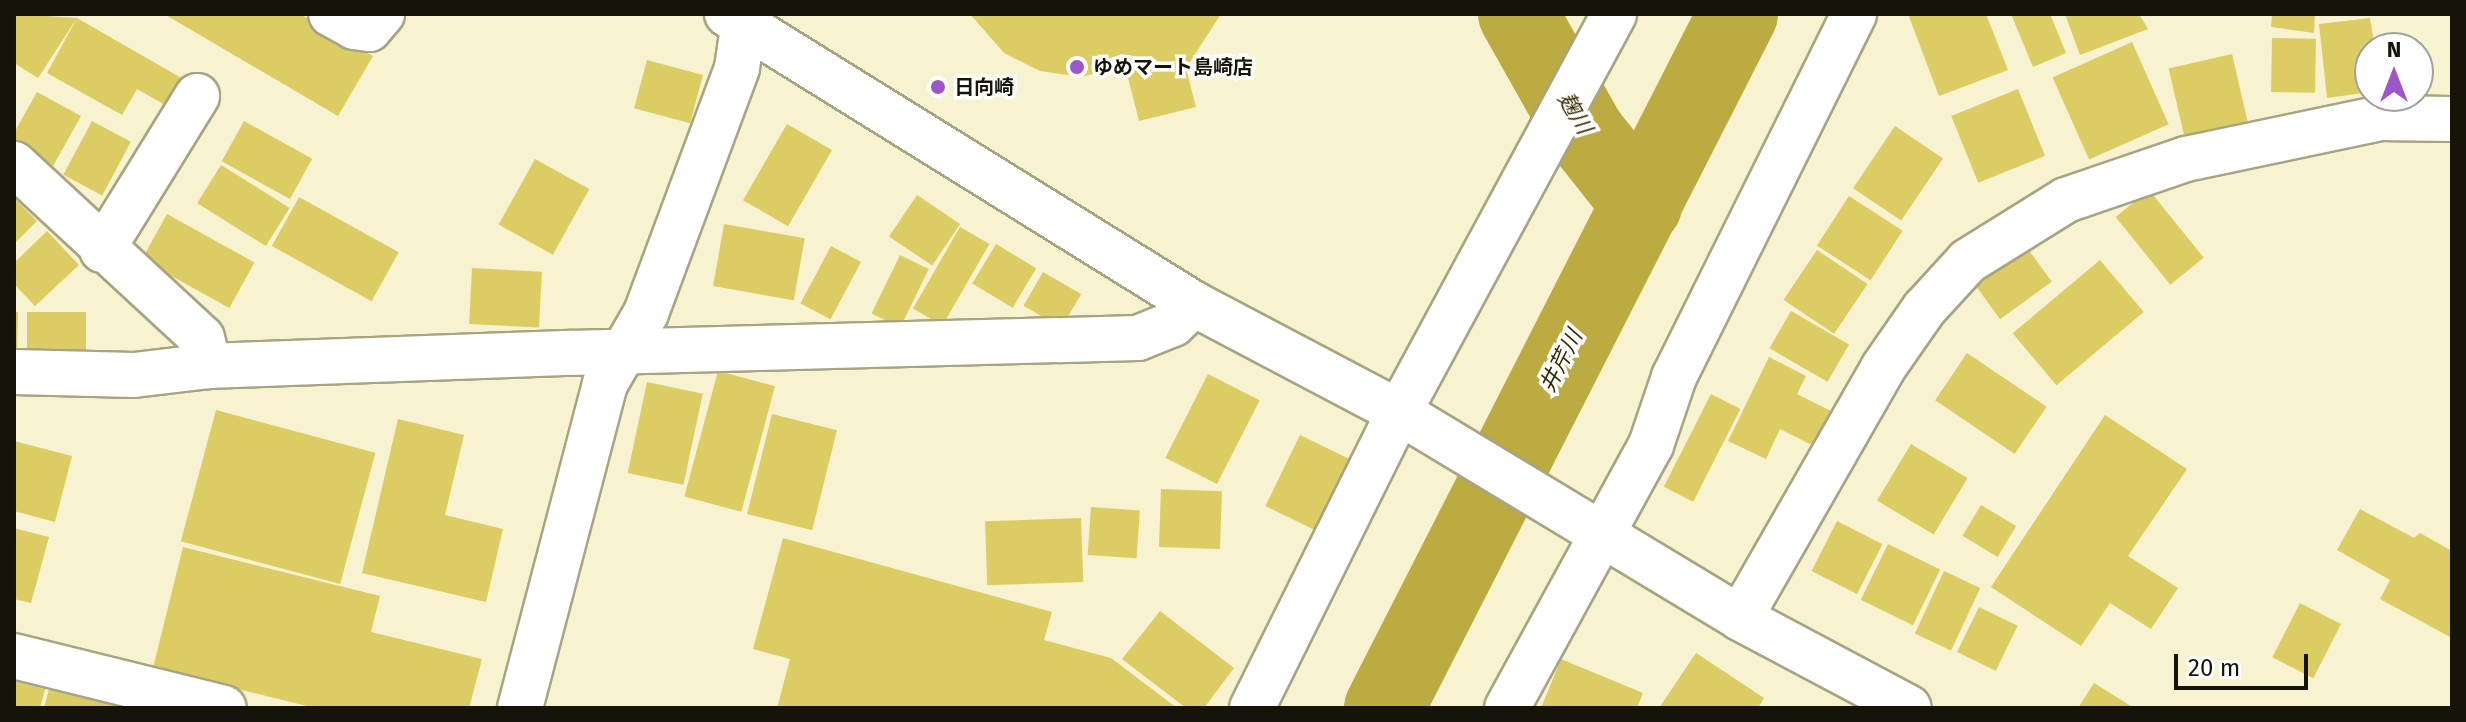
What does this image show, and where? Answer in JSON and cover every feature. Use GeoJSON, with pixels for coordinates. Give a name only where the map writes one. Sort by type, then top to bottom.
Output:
{"type":"FeatureCollection","features":[{"type":"Feature","properties":{"kind":"street"},"geometry":{"type":"LineString","coordinates":[[331,14],[354,27],[369,29],[382,14]]}},
{"type":"Feature","properties":{"kind":"street"},"geometry":{"type":"LineString","coordinates":[[1507,708],[1592,526],[1651,445],[1674,377],[1854,14]]}},
{"type":"Feature","properties":{"kind":"street"},"geometry":{"type":"LineString","coordinates":[[520,708],[605,384],[646,313],[737,68],[739,17],[1194,304],[1407,417],[1740,618],[1909,708]]}},
{"type":"Feature","properties":{"kind":"street"},"geometry":{"type":"LineString","coordinates":[[1252,708],[1407,417],[1585,70],[1602,19]]}},
{"type":"Feature","properties":{"kind":"street"},"geometry":{"type":"LineString","coordinates":[[102,250],[197,96]]}},
{"type":"Feature","properties":{"kind":"street"},"geometry":{"type":"LineString","coordinates":[[1740,618],[1883,368],[1924,309],[1968,261],[2066,200],[2186,159],[2380,118],[2452,119]]}},
{"type":"Feature","properties":{"kind":"street"},"geometry":{"type":"LineString","coordinates":[[14,164],[102,250],[202,338],[209,366]]}},
{"type":"Feature","properties":{"kind":"street"},"geometry":{"type":"LineString","coordinates":[[14,372],[134,375],[209,366],[1138,338],[1173,324],[1194,304]]}},
{"type":"Feature","properties":{"kind":"street"},"geometry":{"type":"LineString","coordinates":[[14,656],[224,708]]}},
{"type":"Feature","properties":{"kind":"building"},"geometry":{"type":"Polygon","coordinates":[[[14,14],[77,18],[38,78],[14,63],[14,14]]]}},
{"type":"Feature","properties":{"kind":"building"},"geometry":{"type":"Polygon","coordinates":[[[164,14],[300,14],[373,56],[338,116],[164,14]]]}},
{"type":"Feature","properties":{"kind":"building","name":"ゆめマート島崎店"},"geometry":{"type":"Polygon","coordinates":[[[970,14],[1221,14],[1186,68],[1196,107],[1139,121],[1125,66],[1081,77],[1040,71],[1004,53],[970,14]]]}},
{"type":"Feature","properties":{"kind":"building"},"geometry":{"type":"Polygon","coordinates":[[[1908,14],[1986,14],[2008,70],[1939,96],[1908,14]]]}},
{"type":"Feature","properties":{"kind":"building"},"geometry":{"type":"Polygon","coordinates":[[[2011,14],[2050,14],[2066,53],[2033,67],[2011,14]]]}},
{"type":"Feature","properties":{"kind":"building"},"geometry":{"type":"Polygon","coordinates":[[[2065,14],[2139,14],[2148,29],[2080,55],[2065,14]]]}},
{"type":"Feature","properties":{"kind":"building"},"geometry":{"type":"Polygon","coordinates":[[[2272,14],[2315,14],[2314,33],[2271,27],[2272,14]]]}},
{"type":"Feature","properties":{"kind":"building"},"geometry":{"type":"Polygon","coordinates":[[[77,18],[190,83],[174,110],[137,89],[122,115],[47,73],[77,18]]]}},
{"type":"Feature","properties":{"kind":"building"},"geometry":{"type":"Polygon","coordinates":[[[2370,18],[2372,32],[2354,32],[2354,94],[2327,98],[2319,24],[2370,18]]]}},
{"type":"Feature","properties":{"kind":"building"},"geometry":{"type":"Polygon","coordinates":[[[2272,38],[2316,39],[2315,93],[2271,92],[2272,38]]]}},
{"type":"Feature","properties":{"kind":"building"},"geometry":{"type":"Polygon","coordinates":[[[2132,42],[2169,124],[2089,160],[2053,77],[2132,42]]]}},
{"type":"Feature","properties":{"kind":"building"},"geometry":{"type":"Polygon","coordinates":[[[2232,54],[2248,123],[2185,138],[2169,69],[2232,54]]]}},
{"type":"Feature","properties":{"kind":"building"},"geometry":{"type":"Polygon","coordinates":[[[647,60],[703,75],[690,123],[634,108],[647,60]]]}},
{"type":"Feature","properties":{"kind":"building"},"geometry":{"type":"Polygon","coordinates":[[[2018,89],[2045,156],[1978,183],[1951,116],[2018,89]]]}},
{"type":"Feature","properties":{"kind":"building"},"geometry":{"type":"Polygon","coordinates":[[[37,92],[81,116],[53,166],[14,143],[14,133],[37,92]]]}},
{"type":"Feature","properties":{"kind":"building"},"geometry":{"type":"Polygon","coordinates":[[[92,121],[131,142],[102,196],[63,175],[92,121]]]}},
{"type":"Feature","properties":{"kind":"building"},"geometry":{"type":"Polygon","coordinates":[[[244,121],[312,159],[290,199],[222,161],[244,121]]]}},
{"type":"Feature","properties":{"kind":"building"},"geometry":{"type":"Polygon","coordinates":[[[787,124],[832,150],[788,226],[743,200],[787,124]]]}},
{"type":"Feature","properties":{"kind":"building"},"geometry":{"type":"Polygon","coordinates":[[[1895,126],[1943,158],[1901,221],[1853,188],[1895,126]]]}},
{"type":"Feature","properties":{"kind":"building"},"geometry":{"type":"Polygon","coordinates":[[[535,159],[589,189],[553,255],[499,225],[535,159]]]}},
{"type":"Feature","properties":{"kind":"building"},"geometry":{"type":"Polygon","coordinates":[[[221,165],[290,208],[266,246],[197,203],[221,165]]]}},
{"type":"Feature","properties":{"kind":"building"},"geometry":{"type":"Polygon","coordinates":[[[2149,190],[2204,258],[2170,285],[2116,217],[2149,190]]]}},
{"type":"Feature","properties":{"kind":"building"},"geometry":{"type":"Polygon","coordinates":[[[917,195],[960,224],[932,266],[889,236],[917,195]]]}},
{"type":"Feature","properties":{"kind":"building"},"geometry":{"type":"Polygon","coordinates":[[[1849,196],[1903,231],[1871,280],[1817,245],[1849,196]]]}},
{"type":"Feature","properties":{"kind":"building"},"geometry":{"type":"Polygon","coordinates":[[[299,197],[399,252],[372,301],[272,246],[299,197]]]}},
{"type":"Feature","properties":{"kind":"building"},"geometry":{"type":"Polygon","coordinates":[[[14,198],[37,221],[14,244],[14,198]]]}},
{"type":"Feature","properties":{"kind":"building"},"geometry":{"type":"Polygon","coordinates":[[[167,214],[254,262],[229,308],[142,259],[167,214]]]}},
{"type":"Feature","properties":{"kind":"building"},"geometry":{"type":"Polygon","coordinates":[[[724,224],[805,238],[794,300],[713,286],[724,224]]]}},
{"type":"Feature","properties":{"kind":"building"},"geometry":{"type":"Polygon","coordinates":[[[960,227],[989,244],[942,325],[913,308],[960,227]]]}},
{"type":"Feature","properties":{"kind":"building"},"geometry":{"type":"Polygon","coordinates":[[[47,231],[79,265],[35,306],[14,284],[14,263],[47,231]]]}},
{"type":"Feature","properties":{"kind":"building"},"geometry":{"type":"Polygon","coordinates":[[[2023,242],[2052,282],[2000,319],[1971,280],[2023,242]]]}},
{"type":"Feature","properties":{"kind":"building"},"geometry":{"type":"Polygon","coordinates":[[[996,244],[1036,268],[1013,308],[972,283],[996,244]]]}},
{"type":"Feature","properties":{"kind":"building"},"geometry":{"type":"Polygon","coordinates":[[[831,246],[861,262],[831,319],[800,303],[831,246]]]}},
{"type":"Feature","properties":{"kind":"building"},"geometry":{"type":"Polygon","coordinates":[[[1817,250],[1868,284],[1834,334],[1783,300],[1817,250]]]}},
{"type":"Feature","properties":{"kind":"building"},"geometry":{"type":"Polygon","coordinates":[[[900,255],[929,269],[900,327],[872,313],[900,255]]]}},
{"type":"Feature","properties":{"kind":"building"},"geometry":{"type":"Polygon","coordinates":[[[2100,260],[2144,312],[2056,385],[2013,333],[2100,260]]]}},
{"type":"Feature","properties":{"kind":"building"},"geometry":{"type":"Polygon","coordinates":[[[472,268],[542,272],[539,328],[469,324],[472,268]]]}},
{"type":"Feature","properties":{"kind":"building"},"geometry":{"type":"Polygon","coordinates":[[[1043,272],[1081,294],[1062,328],[1024,306],[1043,272]]]}},
{"type":"Feature","properties":{"kind":"building"},"geometry":{"type":"Polygon","coordinates":[[[1791,311],[1849,344],[1828,382],[1770,348],[1791,311]]]}},
{"type":"Feature","properties":{"kind":"building"},"geometry":{"type":"Polygon","coordinates":[[[14,312],[18,312],[17,353],[14,353],[14,312]]]}},
{"type":"Feature","properties":{"kind":"building"},"geometry":{"type":"Polygon","coordinates":[[[27,312],[86,312],[86,353],[27,353],[27,312]]]}},
{"type":"Feature","properties":{"kind":"building"},"geometry":{"type":"Polygon","coordinates":[[[1967,353],[2047,407],[2015,454],[1935,400],[1967,353]]]}},
{"type":"Feature","properties":{"kind":"building"},"geometry":{"type":"Polygon","coordinates":[[[1769,357],[1806,376],[1797,394],[1835,413],[1818,448],[1780,429],[1766,459],[1728,441],[1769,357]]]}},
{"type":"Feature","properties":{"kind":"building"},"geometry":{"type":"Polygon","coordinates":[[[718,371],[775,386],[741,512],[684,497],[718,371]]]}},
{"type":"Feature","properties":{"kind":"building"},"geometry":{"type":"Polygon","coordinates":[[[1208,374],[1260,400],[1217,484],[1165,458],[1208,374]]]}},
{"type":"Feature","properties":{"kind":"building"},"geometry":{"type":"Polygon","coordinates":[[[647,382],[703,394],[683,485],[628,473],[647,382]]]}},
{"type":"Feature","properties":{"kind":"building"},"geometry":{"type":"Polygon","coordinates":[[[1711,394],[1740,409],[1693,502],[1664,487],[1711,394]]]}},
{"type":"Feature","properties":{"kind":"building"},"geometry":{"type":"Polygon","coordinates":[[[216,410],[375,453],[340,584],[181,541],[216,410]]]}},
{"type":"Feature","properties":{"kind":"building"},"geometry":{"type":"Polygon","coordinates":[[[772,414],[837,430],[812,530],[747,514],[772,414]]]}},
{"type":"Feature","properties":{"kind":"building"},"geometry":{"type":"Polygon","coordinates":[[[2105,415],[2187,469],[2128,556],[2178,588],[2151,629],[2110,603],[2081,646],[1991,587],[2105,415]]]}},
{"type":"Feature","properties":{"kind":"building"},"geometry":{"type":"Polygon","coordinates":[[[398,419],[464,435],[445,515],[503,529],[486,602],[362,573],[398,419]]]}},
{"type":"Feature","properties":{"kind":"building"},"geometry":{"type":"Polygon","coordinates":[[[1300,435],[1349,459],[1315,530],[1265,506],[1300,435]]]}},
{"type":"Feature","properties":{"kind":"building"},"geometry":{"type":"Polygon","coordinates":[[[14,441],[72,456],[55,522],[14,511],[14,441]]]}},
{"type":"Feature","properties":{"kind":"building"},"geometry":{"type":"Polygon","coordinates":[[[1911,444],[1968,478],[1934,535],[1877,501],[1911,444]]]}},
{"type":"Feature","properties":{"kind":"building"},"geometry":{"type":"Polygon","coordinates":[[[1161,489],[1222,491],[1220,549],[1159,547],[1161,489]]]}},
{"type":"Feature","properties":{"kind":"building"},"geometry":{"type":"Polygon","coordinates":[[[1981,505],[2016,526],[1998,557],[1962,536],[1981,505]]]}},
{"type":"Feature","properties":{"kind":"building"},"geometry":{"type":"Polygon","coordinates":[[[1091,507],[1140,510],[1137,558],[1088,555],[1091,507]]]}},
{"type":"Feature","properties":{"kind":"building"},"geometry":{"type":"Polygon","coordinates":[[[2360,509],[2414,538],[2420,533],[2452,551],[2452,638],[2380,599],[2390,580],[2337,550],[2360,509]]]}},
{"type":"Feature","properties":{"kind":"building"},"geometry":{"type":"Polygon","coordinates":[[[1081,518],[1083,582],[987,585],[985,521],[1081,518]]]}},
{"type":"Feature","properties":{"kind":"building"},"geometry":{"type":"Polygon","coordinates":[[[1837,521],[1882,544],[1857,594],[1812,571],[1837,521]]]}},
{"type":"Feature","properties":{"kind":"building"},"geometry":{"type":"Polygon","coordinates":[[[14,528],[49,537],[31,603],[14,599],[14,528]]]}},
{"type":"Feature","properties":{"kind":"building"},"geometry":{"type":"Polygon","coordinates":[[[783,538],[1052,612],[1044,640],[1111,658],[1177,708],[777,708],[790,659],[753,649],[783,538]]]}},
{"type":"Feature","properties":{"kind":"building"},"geometry":{"type":"Polygon","coordinates":[[[1888,544],[1940,569],[1913,625],[1861,600],[1888,544]]]}},
{"type":"Feature","properties":{"kind":"building"},"geometry":{"type":"Polygon","coordinates":[[[183,547],[380,596],[371,632],[482,659],[469,708],[315,708],[153,668],[183,547]]]}},
{"type":"Feature","properties":{"kind":"building"},"geometry":{"type":"Polygon","coordinates":[[[1944,571],[1980,588],[1951,650],[1915,634],[1944,571]]]}},
{"type":"Feature","properties":{"kind":"building"},"geometry":{"type":"Polygon","coordinates":[[[2300,603],[2341,624],[2313,678],[2272,657],[2300,603]]]}},
{"type":"Feature","properties":{"kind":"building"},"geometry":{"type":"Polygon","coordinates":[[[1979,607],[2018,626],[1996,671],[1957,652],[1979,607]]]}},
{"type":"Feature","properties":{"kind":"building"},"geometry":{"type":"Polygon","coordinates":[[[1160,611],[1234,668],[1204,708],[1186,708],[1122,659],[1160,611]]]}},
{"type":"Feature","properties":{"kind":"building"},"geometry":{"type":"Polygon","coordinates":[[[1696,653],[1764,698],[1758,708],[1659,708],[1696,653]]]}},
{"type":"Feature","properties":{"kind":"building"},"geometry":{"type":"Polygon","coordinates":[[[1561,659],[1643,693],[1637,708],[1541,708],[1561,659]]]}},
{"type":"Feature","properties":{"kind":"building"},"geometry":{"type":"Polygon","coordinates":[[[14,681],[45,689],[40,708],[14,708],[14,681]]]}},
{"type":"Feature","properties":{"kind":"building"},"geometry":{"type":"Polygon","coordinates":[[[2094,683],[2134,708],[2078,708],[2094,683]]]}},
{"type":"Feature","properties":{"kind":"building"},"geometry":{"type":"Polygon","coordinates":[[[50,685],[124,705],[123,708],[44,708],[50,685]]]}},
{"type":"Feature","properties":{"kind":"waterway","name":"麹川"},"geometry":{"type":"LineString","coordinates":[[1518,14],[1585,133],[1642,205]]}},
{"type":"Feature","properties":{"kind":"waterway","name":"井芹川"},"geometry":{"type":"LineString","coordinates":[[1384,708],[1738,14]]}},
{"type":"Feature","properties":{"kind":"place","name":"ゆめマート島崎店"},"geometry":{"type":"Point","coordinates":[1077,67]}},
{"type":"Feature","properties":{"kind":"place","name":"日向崎"},"geometry":{"type":"Point","coordinates":[938,87]}}]}
